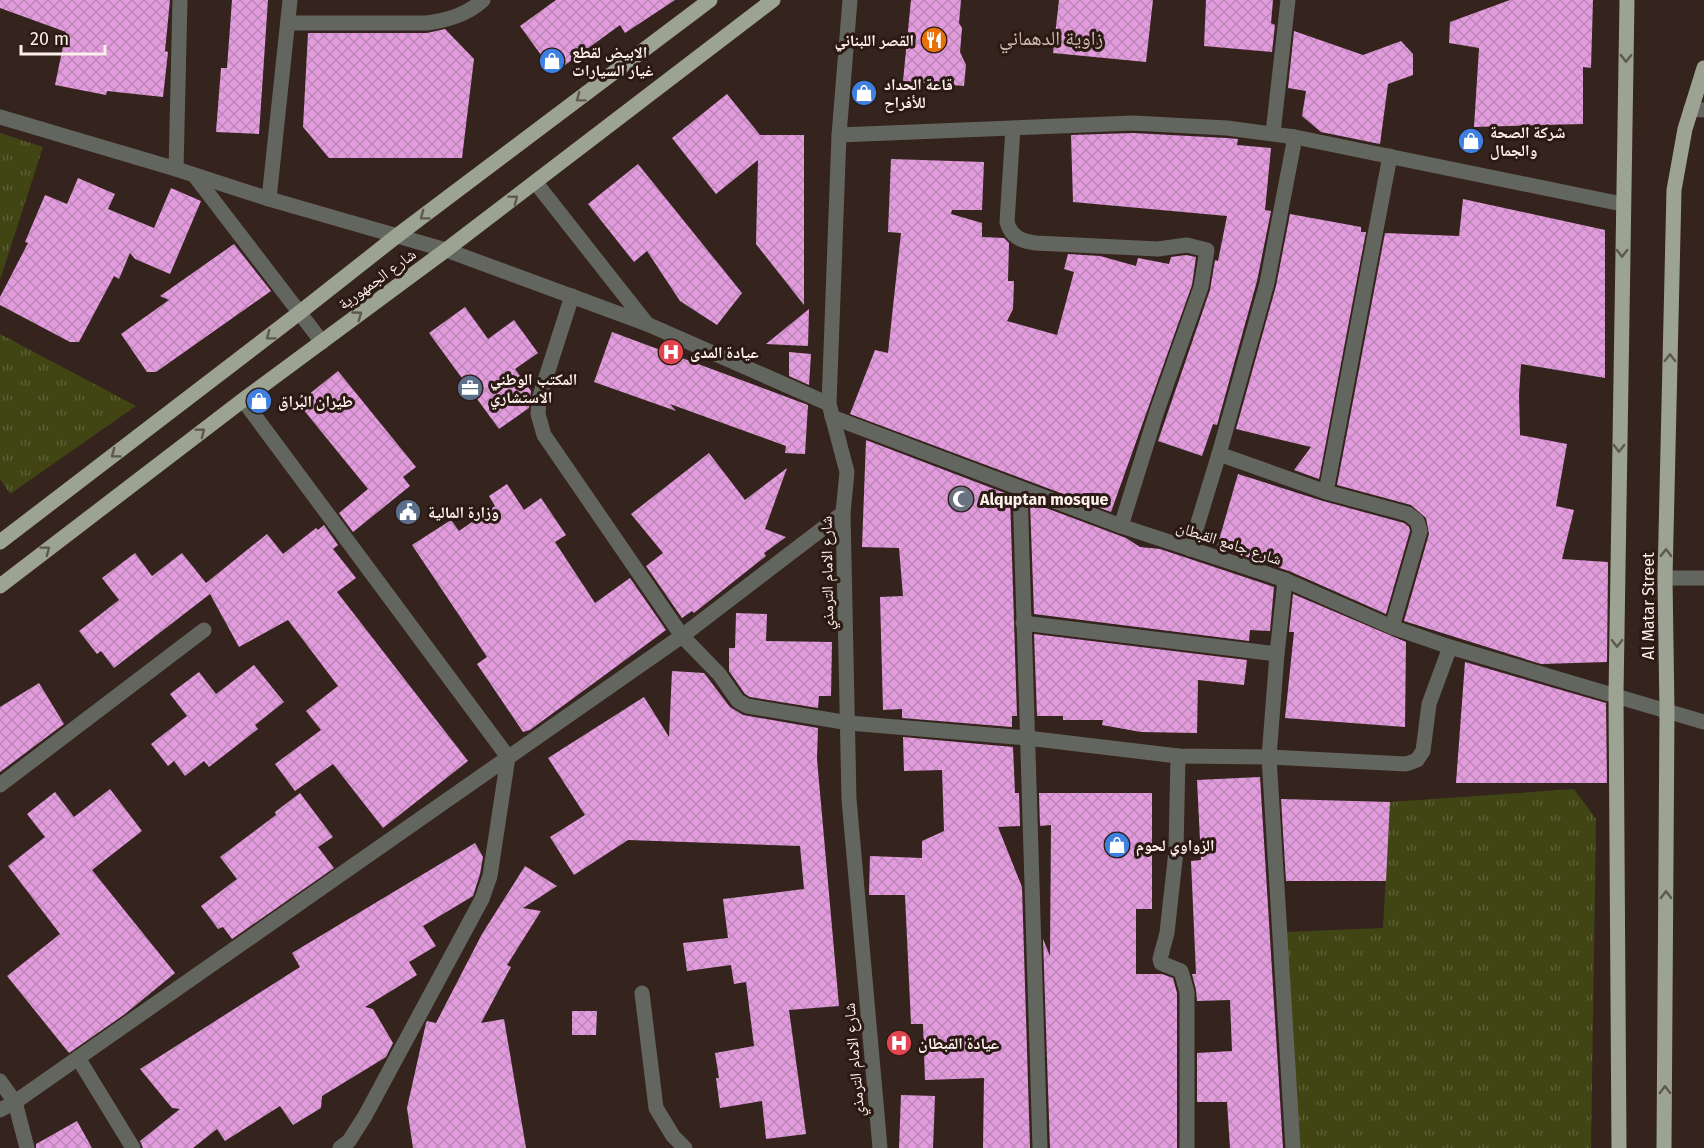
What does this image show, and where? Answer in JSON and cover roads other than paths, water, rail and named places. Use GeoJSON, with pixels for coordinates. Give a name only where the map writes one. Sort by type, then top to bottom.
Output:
{"type":"FeatureCollection","features":[{"type":"Feature","properties":{"kind":"main road","name":"شارع الجمهورية"},"geometry":{"type":"LineString","coordinates":[[0,542],[398,235],[710,0]]}},
{"type":"Feature","properties":{"kind":"main road","name":"شارع الجمهورية"},"geometry":{"type":"LineString","coordinates":[[0,586],[243,400],[536,183],[773,0]]}},
{"type":"Feature","properties":{"kind":"main road"},"geometry":{"type":"LineString","coordinates":[[1619,1148],[1616,695],[1627,0]]}},
{"type":"Feature","properties":{"kind":"main road","name":"Al Matar Street"},"geometry":{"type":"LineString","coordinates":[[1664,1148],[1667,711],[1665,578],[1674,190],[1684,129],[1698,110],[1704,68]]}},
{"type":"Feature","properties":{"kind":"street"},"geometry":{"type":"LineString","coordinates":[[176,169],[180,0]]}},
{"type":"Feature","properties":{"kind":"street"},"geometry":{"type":"LineString","coordinates":[[269,199],[290,0]]}},
{"type":"Feature","properties":{"kind":"street"},"geometry":{"type":"LineString","coordinates":[[288,23],[427,23],[463,14],[483,0]]}},
{"type":"Feature","properties":{"kind":"street","name":"شارع الامام الترمذي"},"geometry":{"type":"LineString","coordinates":[[850,0],[839,135],[830,410],[847,472],[843,513],[849,799],[880,1148]]}},
{"type":"Feature","properties":{"kind":"street"},"geometry":{"type":"LineString","coordinates":[[1273,133],[1288,0]]}},
{"type":"Feature","properties":{"kind":"street","name":"شارع جامع القبطان"},"geometry":{"type":"LineString","coordinates":[[0,117],[446,250],[648,324],[830,410],[1020,488],[1121,526],[1285,580],[1392,627],[1450,647],[1704,722]]}},
{"type":"Feature","properties":{"kind":"street"},"geometry":{"type":"LineString","coordinates":[[839,135],[1133,123],[1183,124],[1295,137],[1622,204]]}},
{"type":"Feature","properties":{"kind":"street"},"geometry":{"type":"LineString","coordinates":[[1013,128],[1007,222],[1009,229],[1020,240],[1036,243],[1158,249],[1186,245],[1207,250],[1201,287],[1157,411],[1121,526]]}},
{"type":"Feature","properties":{"kind":"street"},"geometry":{"type":"LineString","coordinates":[[1190,549],[1267,283],[1295,137]]}},
{"type":"Feature","properties":{"kind":"street"},"geometry":{"type":"LineString","coordinates":[[1326,492],[1390,156]]}},
{"type":"Feature","properties":{"kind":"street"},"geometry":{"type":"LineString","coordinates":[[194,175],[322,342]]}},
{"type":"Feature","properties":{"kind":"street"},"geometry":{"type":"LineString","coordinates":[[536,183],[648,324]]}},
{"type":"Feature","properties":{"kind":"street"},"geometry":{"type":"LineString","coordinates":[[572,296],[539,399],[540,422],[544,435],[682,636],[719,674],[738,701],[747,706],[849,723],[1027,738],[1178,756],[1412,763],[1417,760],[1424,746],[1430,704],[1450,647]]}},
{"type":"Feature","properties":{"kind":"street"},"geometry":{"type":"LineString","coordinates":[[243,400],[508,758],[490,876],[482,899],[365,1116],[349,1141],[340,1148]]}},
{"type":"Feature","properties":{"kind":"street"},"geometry":{"type":"LineString","coordinates":[[1219,454],[1326,492],[1392,508],[1417,520],[1420,531],[1392,627]]}},
{"type":"Feature","properties":{"kind":"street"},"geometry":{"type":"LineString","coordinates":[[1020,488],[1040,1148]]}},
{"type":"Feature","properties":{"kind":"street"},"geometry":{"type":"LineString","coordinates":[[0,1110],[15,1102],[682,636],[843,513]]}},
{"type":"Feature","properties":{"kind":"street"},"geometry":{"type":"LineString","coordinates":[[1665,578],[1704,578]]}},
{"type":"Feature","properties":{"kind":"street"},"geometry":{"type":"LineString","coordinates":[[1285,580],[1269,757],[1293,1148]]}},
{"type":"Feature","properties":{"kind":"street"},"geometry":{"type":"LineString","coordinates":[[1023,623],[1277,654]]}},
{"type":"Feature","properties":{"kind":"street"},"geometry":{"type":"LineString","coordinates":[[0,785],[204,630]]}},
{"type":"Feature","properties":{"kind":"street"},"geometry":{"type":"LineString","coordinates":[[1178,756],[1176,851],[1167,933],[1160,959],[1161,963],[1181,971],[1186,992],[1187,1148]]}},
{"type":"Feature","properties":{"kind":"street"},"geometry":{"type":"LineString","coordinates":[[642,993],[656,1108],[665,1126],[685,1148]]}},
{"type":"Feature","properties":{"kind":"street"},"geometry":{"type":"LineString","coordinates":[[78,1058],[133,1148]]}},
{"type":"Feature","properties":{"kind":"street"},"geometry":{"type":"LineString","coordinates":[[0,1082],[15,1102],[27,1148]]}},
{"type":"Feature","properties":{"kind":"place","name":"القصر اللبناني"},"geometry":{"type":"Point","coordinates":[934,40]}},
{"type":"Feature","properties":{"kind":"place","name":"الابيض لقطع غيار السيارات"},"geometry":{"type":"Point","coordinates":[552,61]}},
{"type":"Feature","properties":{"kind":"place","name":"قاعة الحداد للأفراح"},"geometry":{"type":"Point","coordinates":[864,93]}},
{"type":"Feature","properties":{"kind":"place","name":"شركة الصحة والجمال"},"geometry":{"type":"Point","coordinates":[1471,141]}},
{"type":"Feature","properties":{"kind":"place","name":"عيادة المدى"},"geometry":{"type":"Point","coordinates":[671,352]}},
{"type":"Feature","properties":{"kind":"place","name":"المكتب الوطني الاستشاري"},"geometry":{"type":"Point","coordinates":[470,388]}},
{"type":"Feature","properties":{"kind":"place","name":"طيران البُراق"},"geometry":{"type":"Point","coordinates":[259,401]}},
{"type":"Feature","properties":{"kind":"place","name":"Alquptan mosque"},"geometry":{"type":"Point","coordinates":[961,499]}},
{"type":"Feature","properties":{"kind":"place","name":"وزارة المالية"},"geometry":{"type":"Point","coordinates":[408,512]}},
{"type":"Feature","properties":{"kind":"place","name":"الزواوي لحوم"},"geometry":{"type":"Point","coordinates":[1117,845]}},
{"type":"Feature","properties":{"kind":"place","name":"عيادة القبطان"},"geometry":{"type":"Point","coordinates":[899,1043]}},
{"type":"Feature","properties":{"kind":"district","name":"زاوية الدهماني"},"geometry":{"type":"Point","coordinates":[1051,38]}}]}
